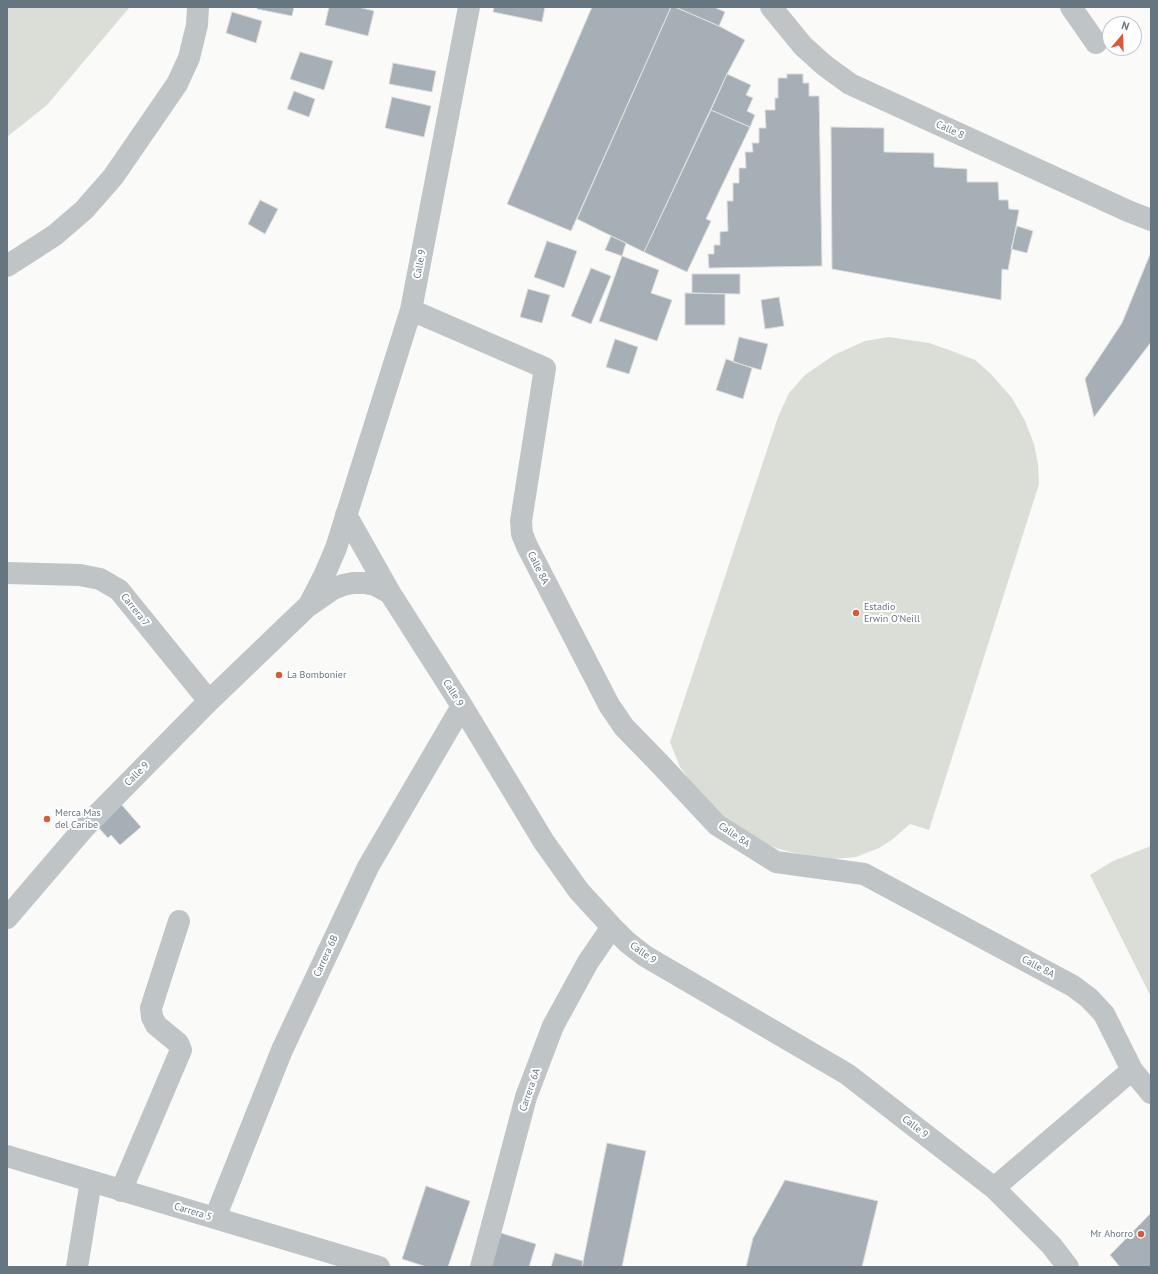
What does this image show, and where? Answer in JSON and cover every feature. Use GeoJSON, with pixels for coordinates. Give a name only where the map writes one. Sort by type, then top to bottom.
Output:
{"type":"FeatureCollection","features":[{"type":"Feature","properties":{"kind":"street"},"geometry":{"type":"LineString","coordinates":[[7,266],[55,235],[84,210],[113,177],[177,84],[189,58],[197,25],[198,7]]}},
{"type":"Feature","properties":{"kind":"street","name":"Calle 9"},"geometry":{"type":"LineString","coordinates":[[7,918],[84,828],[210,701],[308,606],[324,576],[336,548],[411,310],[469,7]]}},
{"type":"Feature","properties":{"kind":"street","name":"Calle 8"},"geometry":{"type":"LineString","coordinates":[[771,7],[803,46],[824,65],[850,84],[1121,208],[1151,220]]}},
{"type":"Feature","properties":{"kind":"street"},"geometry":{"type":"LineString","coordinates":[[1071,7],[1096,43]]}},
{"type":"Feature","properties":{"kind":"street","name":"Calle 8A"},"geometry":{"type":"LineString","coordinates":[[411,310],[545,368],[522,521],[522,534],[609,705],[624,727],[717,824],[776,862],[864,874],[1073,986],[1089,998],[1104,1014],[1132,1070]]}},
{"type":"Feature","properties":{"kind":"street","name":"Calle 9"},"geometry":{"type":"LineString","coordinates":[[346,515],[390,593],[462,706],[544,842],[579,891],[612,927],[627,942],[645,956],[847,1074],[994,1188],[1050,1245],[1068,1267]]}},
{"type":"Feature","properties":{"kind":"street","name":"Carrera 7"},"geometry":{"type":"LineString","coordinates":[[7,573],[80,574],[100,579],[119,590],[210,701]]}},
{"type":"Feature","properties":{"kind":"street"},"geometry":{"type":"LineString","coordinates":[[308,606],[333,589],[353,583],[375,585],[390,593]]}},
{"type":"Feature","properties":{"kind":"street","name":"Carrera 6B"},"geometry":{"type":"LineString","coordinates":[[215,1218],[282,1050],[368,867],[462,706]]}},
{"type":"Feature","properties":{"kind":"street"},"geometry":{"type":"LineString","coordinates":[[121,1190],[181,1050],[178,1043],[156,1025],[152,1016],[151,1008],[179,921]]}},
{"type":"Feature","properties":{"kind":"street","name":"Carrera 6A"},"geometry":{"type":"LineString","coordinates":[[481,1267],[526,1097],[553,1026],[588,962],[612,927]]}},
{"type":"Feature","properties":{"kind":"street"},"geometry":{"type":"LineString","coordinates":[[994,1188],[1132,1070],[1151,1093]]}},
{"type":"Feature","properties":{"kind":"street","name":"Carrera 5"},"geometry":{"type":"LineString","coordinates":[[7,1156],[367,1265]]}},
{"type":"Feature","properties":{"kind":"street"},"geometry":{"type":"LineString","coordinates":[[77,1267],[91,1181]]}},
{"type":"Feature","properties":{"kind":"shaded area"},"geometry":{"type":"Polygon","coordinates":[[[7,7],[129,8],[47,105],[7,137],[7,7]]]}},
{"type":"Feature","properties":{"kind":"shaded area","name":"Estadio Erwin O'Neill"},"geometry":{"type":"Polygon","coordinates":[[[889,337],[929,343],[952,351],[975,360],[991,374],[1012,398],[1025,421],[1034,444],[1038,464],[1039,484],[929,830],[910,824],[893,839],[879,848],[856,857],[834,859],[807,856],[779,849],[753,839],[727,824],[702,797],[680,767],[670,742],[778,417],[789,393],[805,375],[834,355],[865,341],[889,337]]]}},
{"type":"Feature","properties":{"kind":"shaded area"},"geometry":{"type":"Polygon","coordinates":[[[1151,846],[1151,997],[1090,875],[1113,861],[1151,846]]]}},
{"type":"Feature","properties":{"kind":"building"},"geometry":{"type":"Polygon","coordinates":[[[257,7],[294,7],[292,16],[257,9],[257,7]]]}},
{"type":"Feature","properties":{"kind":"building"},"geometry":{"type":"Polygon","coordinates":[[[329,7],[358,7],[374,11],[368,36],[325,25],[329,7]]]}},
{"type":"Feature","properties":{"kind":"building"},"geometry":{"type":"Polygon","coordinates":[[[494,7],[545,7],[542,22],[493,12],[494,7]]]}},
{"type":"Feature","properties":{"kind":"building"},"geometry":{"type":"Polygon","coordinates":[[[592,7],[671,7],[571,231],[507,204],[592,7]]]}},
{"type":"Feature","properties":{"kind":"building"},"geometry":{"type":"Polygon","coordinates":[[[671,7],[675,7],[719,26],[745,40],[727,74],[644,252],[577,219],[671,7]]]}},
{"type":"Feature","properties":{"kind":"building"},"geometry":{"type":"Polygon","coordinates":[[[675,7],[714,7],[725,12],[719,26],[675,7]]]}},
{"type":"Feature","properties":{"kind":"building"},"geometry":{"type":"Polygon","coordinates":[[[232,12],[262,21],[256,43],[226,33],[232,12]]]}},
{"type":"Feature","properties":{"kind":"building"},"geometry":{"type":"Polygon","coordinates":[[[300,52],[333,61],[324,90],[290,79],[300,52]]]}},
{"type":"Feature","properties":{"kind":"building"},"geometry":{"type":"Polygon","coordinates":[[[393,63],[436,71],[432,92],[389,84],[393,63]]]}},
{"type":"Feature","properties":{"kind":"building"},"geometry":{"type":"Polygon","coordinates":[[[727,74],[751,85],[746,95],[753,98],[747,111],[755,115],[750,127],[711,110],[727,74]]]}},
{"type":"Feature","properties":{"kind":"building"},"geometry":{"type":"Polygon","coordinates":[[[787,74],[803,74],[803,83],[809,83],[809,96],[819,96],[822,266],[709,268],[708,254],[714,254],[714,245],[720,245],[720,232],[728,231],[727,201],[733,201],[733,183],[739,183],[739,168],[746,168],[745,152],[753,152],[752,143],[759,143],[759,128],[766,128],[765,110],[775,110],[775,98],[778,98],[778,78],[787,78],[787,74]]]}},
{"type":"Feature","properties":{"kind":"building"},"geometry":{"type":"Polygon","coordinates":[[[294,91],[315,99],[309,117],[287,109],[294,91]]]}},
{"type":"Feature","properties":{"kind":"building"},"geometry":{"type":"Polygon","coordinates":[[[392,97],[431,106],[424,137],[385,128],[392,97]]]}},
{"type":"Feature","properties":{"kind":"building"},"geometry":{"type":"Polygon","coordinates":[[[711,110],[750,127],[706,219],[711,221],[687,272],[644,252],[711,110]]]}},
{"type":"Feature","properties":{"kind":"building"},"geometry":{"type":"Polygon","coordinates":[[[831,127],[884,128],[884,152],[934,153],[934,167],[967,169],[967,182],[998,182],[999,200],[1008,200],[1009,209],[1019,210],[1008,270],[1002,269],[1001,300],[832,269],[831,127]]]}},
{"type":"Feature","properties":{"kind":"building"},"geometry":{"type":"Polygon","coordinates":[[[260,200],[278,209],[265,234],[248,224],[260,200]]]}},
{"type":"Feature","properties":{"kind":"building"},"geometry":{"type":"Polygon","coordinates":[[[1017,226],[1033,231],[1027,253],[1011,249],[1017,226]]]}},
{"type":"Feature","properties":{"kind":"building"},"geometry":{"type":"Polygon","coordinates":[[[611,236],[626,243],[622,256],[605,250],[611,236]]]}},
{"type":"Feature","properties":{"kind":"building"},"geometry":{"type":"Polygon","coordinates":[[[547,241],[577,251],[564,288],[534,277],[547,241]]]}},
{"type":"Feature","properties":{"kind":"building"},"geometry":{"type":"Polygon","coordinates":[[[1151,252],[1151,342],[1094,417],[1085,379],[1122,323],[1151,252]]]}},
{"type":"Feature","properties":{"kind":"building"},"geometry":{"type":"Polygon","coordinates":[[[622,256],[659,270],[651,293],[672,300],[657,341],[599,321],[622,256]]]}},
{"type":"Feature","properties":{"kind":"building"},"geometry":{"type":"Polygon","coordinates":[[[591,268],[611,276],[591,324],[571,316],[591,268]]]}},
{"type":"Feature","properties":{"kind":"building"},"geometry":{"type":"Polygon","coordinates":[[[692,274],[740,274],[740,294],[692,293],[692,274]]]}},
{"type":"Feature","properties":{"kind":"building"},"geometry":{"type":"Polygon","coordinates":[[[528,289],[550,295],[542,323],[520,317],[528,289]]]}},
{"type":"Feature","properties":{"kind":"building"},"geometry":{"type":"Polygon","coordinates":[[[685,293],[725,294],[725,325],[685,325],[685,293]]]}},
{"type":"Feature","properties":{"kind":"building"},"geometry":{"type":"Polygon","coordinates":[[[779,297],[784,326],[765,329],[761,300],[779,297]]]}},
{"type":"Feature","properties":{"kind":"building"},"geometry":{"type":"Polygon","coordinates":[[[739,337],[768,344],[761,370],[733,362],[739,337]]]}},
{"type":"Feature","properties":{"kind":"building"},"geometry":{"type":"Polygon","coordinates":[[[615,339],[638,347],[629,374],[606,367],[615,339]]]}},
{"type":"Feature","properties":{"kind":"building"},"geometry":{"type":"Polygon","coordinates":[[[726,359],[752,368],[743,399],[716,390],[726,359]]]}},
{"type":"Feature","properties":{"kind":"building"},"geometry":{"type":"Polygon","coordinates":[[[121,804],[141,827],[120,845],[111,835],[108,838],[97,826],[121,804]]]}},
{"type":"Feature","properties":{"kind":"building"},"geometry":{"type":"Polygon","coordinates":[[[607,1143],[646,1151],[622,1267],[582,1267],[607,1143]]]}},
{"type":"Feature","properties":{"kind":"building"},"geometry":{"type":"Polygon","coordinates":[[[785,1180],[878,1201],[862,1267],[746,1267],[753,1238],[785,1180]]]}},
{"type":"Feature","properties":{"kind":"building"},"geometry":{"type":"Polygon","coordinates":[[[426,1186],[470,1201],[448,1267],[427,1267],[402,1259],[426,1186]]]}},
{"type":"Feature","properties":{"kind":"building","name":"Mr Ahorro"},"geometry":{"type":"Polygon","coordinates":[[[1151,1213],[1151,1267],[1120,1267],[1110,1255],[1151,1213]]]}},
{"type":"Feature","properties":{"kind":"building"},"geometry":{"type":"Polygon","coordinates":[[[501,1233],[536,1244],[529,1267],[491,1267],[501,1233]]]}},
{"type":"Feature","properties":{"kind":"building"},"geometry":{"type":"Polygon","coordinates":[[[555,1253],[583,1261],[582,1267],[551,1267],[555,1253]]]}},
{"type":"Feature","properties":{"kind":"place","name":"Estadio Erwin O'Neill"},"geometry":{"type":"Point","coordinates":[856,613]}},
{"type":"Feature","properties":{"kind":"place","name":"La Bombonier"},"geometry":{"type":"Point","coordinates":[279,675]}},
{"type":"Feature","properties":{"kind":"place","name":"Merca Mas del Caribe"},"geometry":{"type":"Point","coordinates":[47,819]}},
{"type":"Feature","properties":{"kind":"place","name":"Mr Ahorro"},"geometry":{"type":"Point","coordinates":[1141,1234]}}]}
